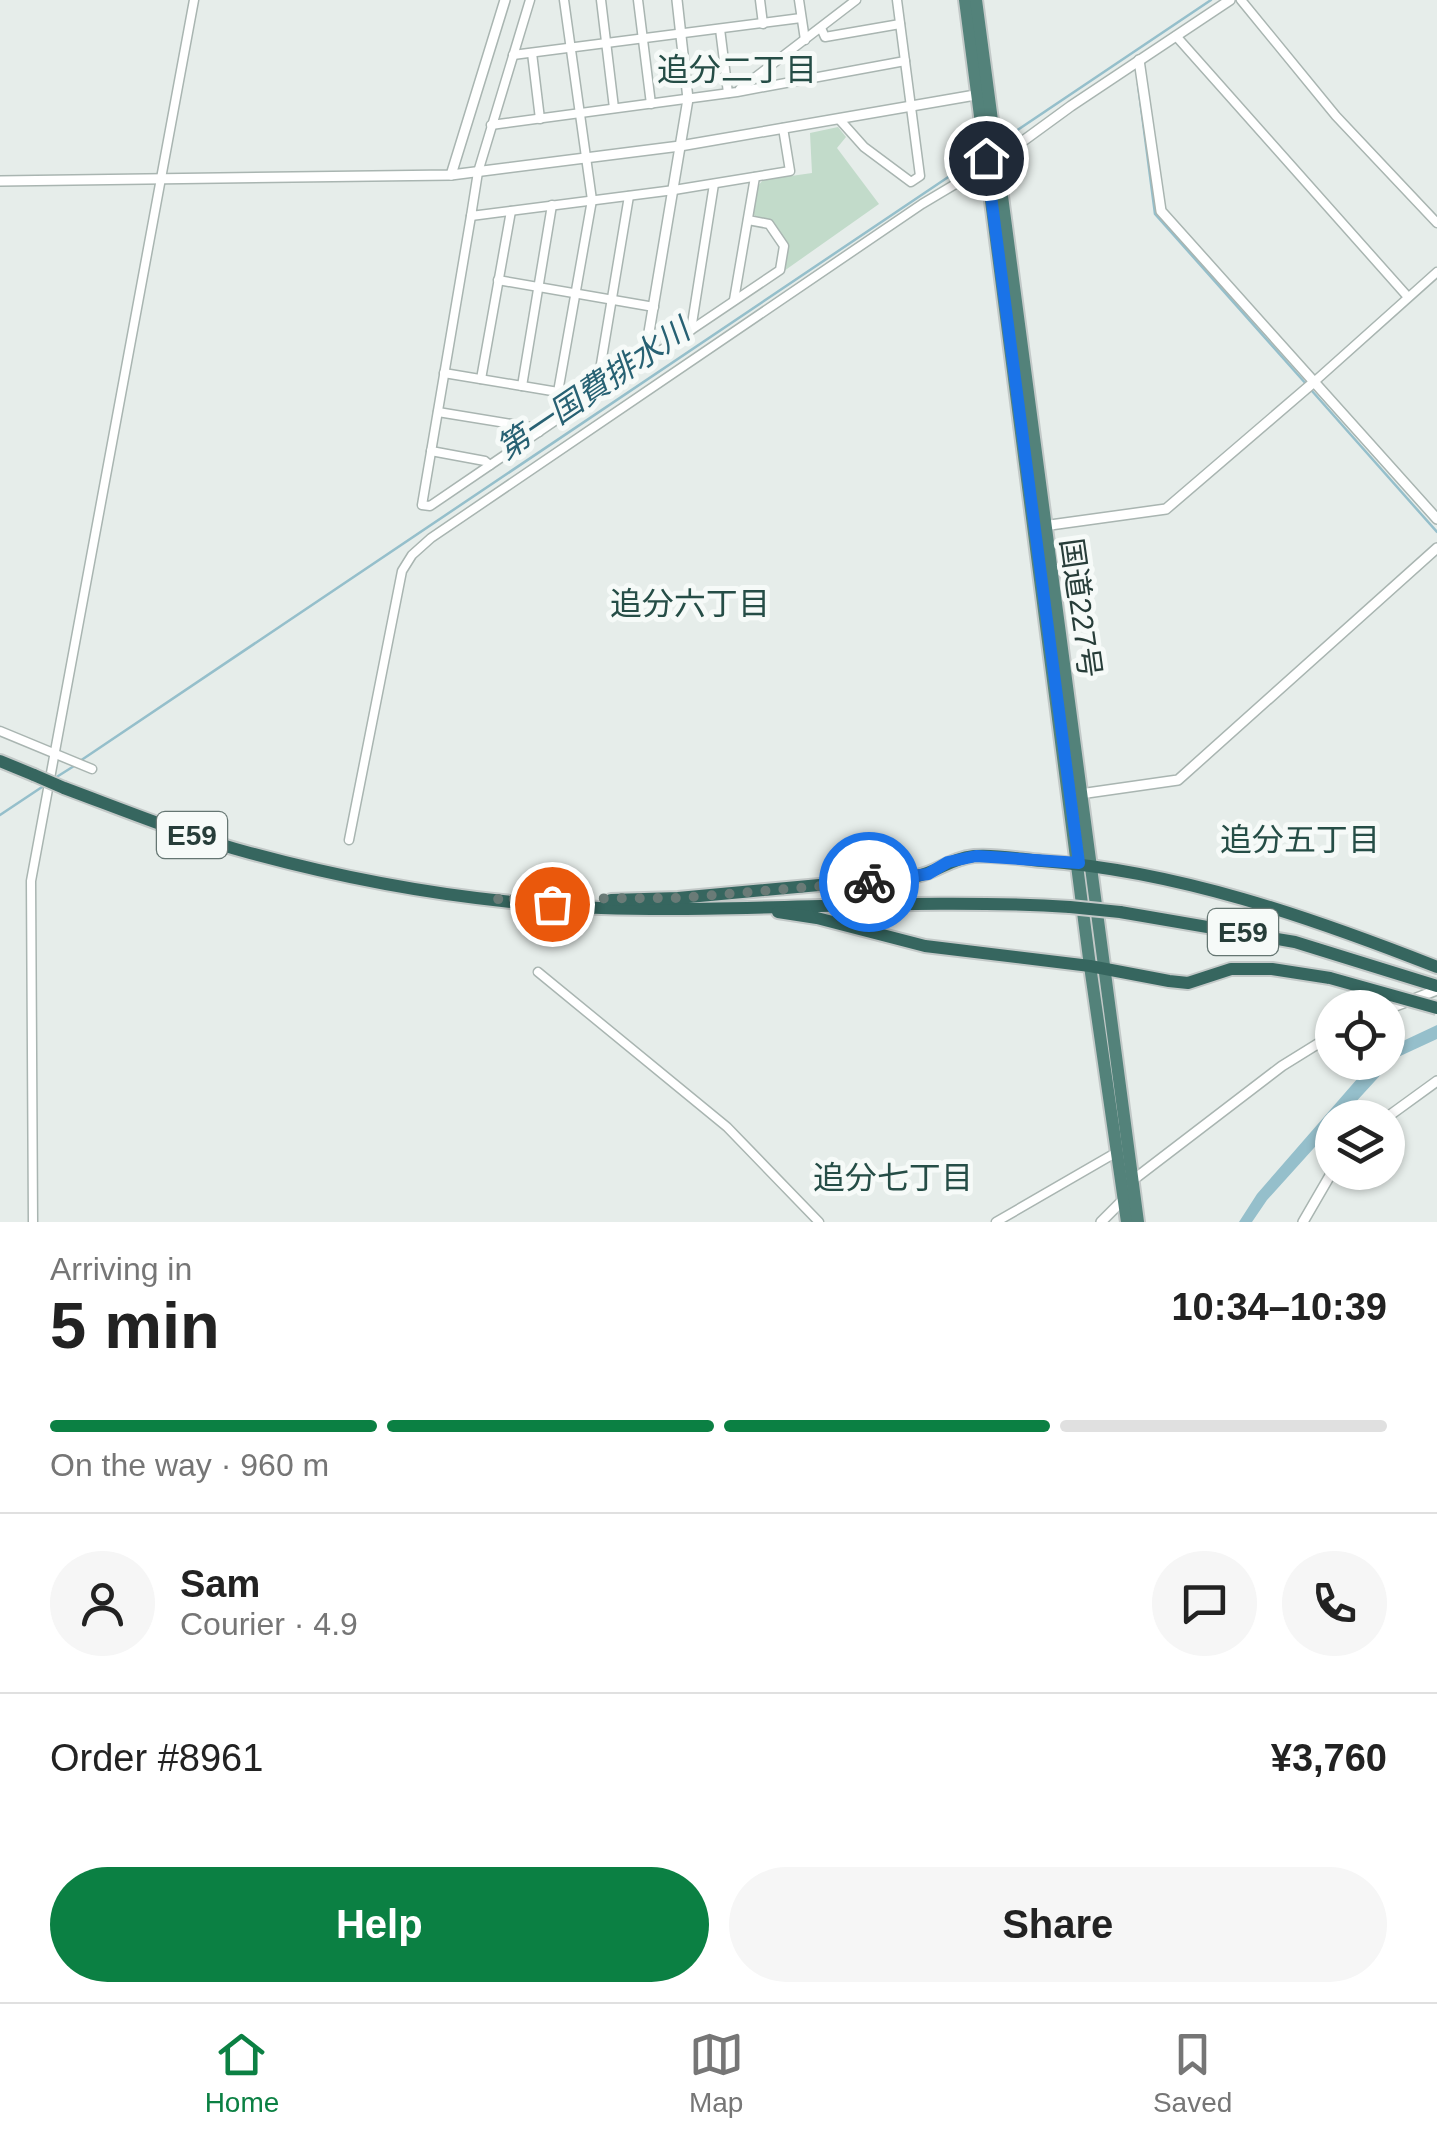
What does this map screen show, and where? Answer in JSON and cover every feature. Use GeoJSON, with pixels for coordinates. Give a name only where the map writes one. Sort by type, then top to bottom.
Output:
{"type":"FeatureCollection","features":[{"type":"Feature","properties":{"kind":"highway","name":"国道227号"},"geometry":{"type":"LineString","coordinates":[[965,0],[983,94]]}},
{"type":"Feature","properties":{"kind":"highway","name":"国道227号"},"geometry":{"type":"LineString","coordinates":[[976,0],[990,153],[1085,864],[1127,1222]]}},
{"type":"Feature","properties":{"kind":"highway","name":"E59"},"geometry":{"type":"LineString","coordinates":[[0,761],[189,834],[345,876],[497,899],[579,903],[737,906],[907,902],[1120,912],[1278,939],[1364,962],[1437,988]]}},
{"type":"Feature","properties":{"kind":"highway"},"geometry":{"type":"LineString","coordinates":[[601,904],[917,876],[948,862],[976,856],[1085,864],[1173,878],[1437,967]]}},
{"type":"Feature","properties":{"kind":"highway"},"geometry":{"type":"LineString","coordinates":[[737,906],[817,918],[969,954],[1096,967],[1188,982],[1231,968],[1272,969],[1330,978],[1437,1008]]}},
{"type":"Feature","properties":{"kind":"highway","name":"国道227号"},"geometry":{"type":"LineString","coordinates":[[1096,967],[1138,1222]]}},
{"type":"Feature","properties":{"kind":"street"},"geometry":{"type":"LineString","coordinates":[[33,1222],[29,910],[47,790],[194,0]]}},
{"type":"Feature","properties":{"kind":"street"},"geometry":{"type":"LineString","coordinates":[[451,175],[504,0]]}},
{"type":"Feature","properties":{"kind":"street"},"geometry":{"type":"LineString","coordinates":[[530,0],[478,172],[422,505],[430,506],[780,270],[784,246],[769,224],[748,220]]}},
{"type":"Feature","properties":{"kind":"street"},"geometry":{"type":"LineString","coordinates":[[558,392],[592,200],[564,0]]}},
{"type":"Feature","properties":{"kind":"street"},"geometry":{"type":"LineString","coordinates":[[601,0],[614,108]]}},
{"type":"Feature","properties":{"kind":"street"},"geometry":{"type":"LineString","coordinates":[[638,0],[652,104]]}},
{"type":"Feature","properties":{"kind":"street"},"geometry":{"type":"LineString","coordinates":[[644,362],[688,99],[677,0]]}},
{"type":"Feature","properties":{"kind":"street"},"geometry":{"type":"LineString","coordinates":[[760,0],[763,24]]}},
{"type":"Feature","properties":{"kind":"street"},"geometry":{"type":"LineString","coordinates":[[799,0],[805,40]]}},
{"type":"Feature","properties":{"kind":"street"},"geometry":{"type":"LineString","coordinates":[[840,0],[842,12]]}},
{"type":"Feature","properties":{"kind":"street"},"geometry":{"type":"LineString","coordinates":[[732,92],[856,0]]}},
{"type":"Feature","properties":{"kind":"street"},"geometry":{"type":"LineString","coordinates":[[839,119],[864,148],[910,182],[920,176],[897,0]]}},
{"type":"Feature","properties":{"kind":"street"},"geometry":{"type":"LineString","coordinates":[[349,840],[402,570],[412,554],[430,538],[922,204],[990,153],[1230,0]]}},
{"type":"Feature","properties":{"kind":"street"},"geometry":{"type":"LineString","coordinates":[[1241,0],[1336,116],[1437,222]]}},
{"type":"Feature","properties":{"kind":"street"},"geometry":{"type":"LineString","coordinates":[[514,55],[801,18]]}},
{"type":"Feature","properties":{"kind":"street"},"geometry":{"type":"LineString","coordinates":[[821,28],[825,37],[900,24]]}},
{"type":"Feature","properties":{"kind":"street"},"geometry":{"type":"LineString","coordinates":[[720,29],[732,92]]}},
{"type":"Feature","properties":{"kind":"street"},"geometry":{"type":"LineString","coordinates":[[1176,36],[1408,298]]}},
{"type":"Feature","properties":{"kind":"street"},"geometry":{"type":"LineString","coordinates":[[532,54],[540,119]]}},
{"type":"Feature","properties":{"kind":"street"},"geometry":{"type":"LineString","coordinates":[[1140,60],[1162,211],[1310,385],[1437,519]]}},
{"type":"Feature","properties":{"kind":"street"},"geometry":{"type":"LineString","coordinates":[[491,126],[688,99],[905,61]]}},
{"type":"Feature","properties":{"kind":"street"},"geometry":{"type":"LineString","coordinates":[[0,180],[451,175],[680,146],[983,94]]}},
{"type":"Feature","properties":{"kind":"street"},"geometry":{"type":"LineString","coordinates":[[471,216],[674,190],[790,170],[784,128]]}},
{"type":"Feature","properties":{"kind":"street"},"geometry":{"type":"LineString","coordinates":[[734,300],[755,177]]}},
{"type":"Feature","properties":{"kind":"street"},"geometry":{"type":"LineString","coordinates":[[690,330],[714,184]]}},
{"type":"Feature","properties":{"kind":"street"},"geometry":{"type":"LineString","coordinates":[[593,396],[630,196]]}},
{"type":"Feature","properties":{"kind":"street"},"geometry":{"type":"LineString","coordinates":[[522,386],[552,205]]}},
{"type":"Feature","properties":{"kind":"street"},"geometry":{"type":"LineString","coordinates":[[481,380],[510,210]]}},
{"type":"Feature","properties":{"kind":"street"},"geometry":{"type":"LineString","coordinates":[[1040,527],[1166,508],[1437,272]]}},
{"type":"Feature","properties":{"kind":"street"},"geometry":{"type":"LineString","coordinates":[[498,280],[654,306]]}},
{"type":"Feature","properties":{"kind":"street"},"geometry":{"type":"LineString","coordinates":[[444,373],[593,396]]}},
{"type":"Feature","properties":{"kind":"street"},"geometry":{"type":"LineString","coordinates":[[438,412],[536,428],[539,432]]}},
{"type":"Feature","properties":{"kind":"street"},"geometry":{"type":"LineString","coordinates":[[431,450],[490,465]]}},
{"type":"Feature","properties":{"kind":"street"},"geometry":{"type":"LineString","coordinates":[[1076,795],[1178,780],[1437,548]]}},
{"type":"Feature","properties":{"kind":"street"},"geometry":{"type":"LineString","coordinates":[[0,731],[88,768]]}},
{"type":"Feature","properties":{"kind":"street"},"geometry":{"type":"LineString","coordinates":[[538,972],[727,1126],[819,1222]]}},
{"type":"Feature","properties":{"kind":"street"},"geometry":{"type":"LineString","coordinates":[[1405,1002],[1437,988]]}},
{"type":"Feature","properties":{"kind":"street"},"geometry":{"type":"LineString","coordinates":[[1101,1222],[1124,1202],[1139,1172],[1315,1046]]}},
{"type":"Feature","properties":{"kind":"street"},"geometry":{"type":"LineString","coordinates":[[1405,1104],[1437,1081]]}},
{"type":"Feature","properties":{"kind":"street"},"geometry":{"type":"LineString","coordinates":[[996,1222],[1117,1152]]}},
{"type":"Feature","properties":{"kind":"street"},"geometry":{"type":"LineString","coordinates":[[1303,1222],[1322,1190]]}},
{"type":"Feature","properties":{"kind":"green space"},"geometry":{"type":"Polygon","coordinates":[[[838,127],[846,137],[837,148],[879,204],[784,271],[788,245],[771,220],[753,214],[757,187],[763,180],[812,173],[810,133],[838,127]]]}},
{"type":"Feature","properties":{"kind":"water"},"geometry":{"type":"Polygon","coordinates":[[[1437,1025],[1437,1039],[1405,1054],[1405,1040],[1437,1025]]]}},
{"type":"Feature","properties":{"kind":"water"},"geometry":{"type":"Polygon","coordinates":[[[1356,1080],[1376,1080],[1358,1100],[1339,1100],[1356,1080]]]}},
{"type":"Feature","properties":{"kind":"water"},"geometry":{"type":"Polygon","coordinates":[[[1315,1127],[1315,1147],[1252,1222],[1239,1222],[1257,1194],[1315,1127]]]}},
{"type":"Feature","properties":{"kind":"waterway","name":"第一国費排水川"},"geometry":{"type":"LineString","coordinates":[[1001,141],[1211,0]]}},
{"type":"Feature","properties":{"kind":"waterway"},"geometry":{"type":"LineString","coordinates":[[1138,84],[1155,214],[1307,385]]}},
{"type":"Feature","properties":{"kind":"waterway","name":"第一国費排水川"},"geometry":{"type":"LineString","coordinates":[[80,761],[978,157]]}},
{"type":"Feature","properties":{"kind":"waterway"},"geometry":{"type":"LineString","coordinates":[[1312,391],[1437,532]]}},
{"type":"Feature","properties":{"kind":"waterway","name":"第一国費排水川"},"geometry":{"type":"LineString","coordinates":[[55,778],[74,766]]}},
{"type":"Feature","properties":{"kind":"waterway","name":"第一国費排水川"},"geometry":{"type":"LineString","coordinates":[[0,815],[45,785]]}},
{"type":"Feature","properties":{"kind":"way so far"},"geometry":{"type":"LineString","coordinates":[[552,904],[497,899],[678,898],[869,882]]}},
{"type":"Feature","properties":{"kind":"district","name":"追分二丁目"},"geometry":{"type":"Point","coordinates":[737,70]}},
{"type":"Feature","properties":{"kind":"district","name":"追分六丁目"},"geometry":{"type":"Point","coordinates":[690,604]}},
{"type":"Feature","properties":{"kind":"district","name":"追分五丁目"},"geometry":{"type":"Point","coordinates":[1300,840]}},
{"type":"Feature","properties":{"kind":"district","name":"追分七丁目"},"geometry":{"type":"Point","coordinates":[893,1178]}},
{"type":"Feature","properties":{"kind":"route"},"geometry":{"type":"LineString","coordinates":[[869,882],[928,874],[948,862],[976,856],[1079,863],[986,158]]}}]}
